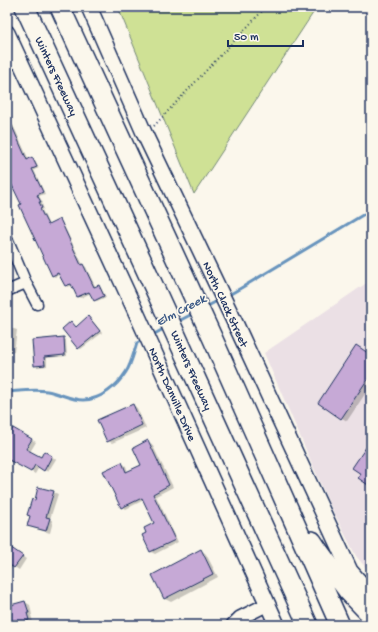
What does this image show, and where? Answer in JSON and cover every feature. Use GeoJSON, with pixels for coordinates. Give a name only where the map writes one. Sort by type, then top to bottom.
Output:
{"type":"FeatureCollection","features":[{"type":"Feature","properties":{"kind":"highway","name":"Winters Freeway"},"geometry":{"type":"LineString","coordinates":[[25,7],[308,625]]}},
{"type":"Feature","properties":{"kind":"highway"},"geometry":{"type":"LineString","coordinates":[[60,7],[212,337],[340,625]]}},
{"type":"Feature","properties":{"kind":"highway"},"geometry":{"type":"LineString","coordinates":[[280,489],[318,550],[348,591],[371,615]]}},
{"type":"Feature","properties":{"kind":"main road","name":"North Clack Street"},"geometry":{"type":"LineString","coordinates":[[89,7],[145,136],[212,274],[350,571],[371,595]]}},
{"type":"Feature","properties":{"kind":"main road","name":"North Danville Drive"},"geometry":{"type":"LineString","coordinates":[[7,33],[13,63],[136,312],[277,625]]}},
{"type":"Feature","properties":{"kind":"street"},"geometry":{"type":"LineString","coordinates":[[7,238],[37,304]]}},
{"type":"Feature","properties":{"kind":"street"},"geometry":{"type":"LineString","coordinates":[[7,291],[26,282]]}},
{"type":"Feature","properties":{"kind":"street"},"geometry":{"type":"LineString","coordinates":[[233,625],[240,618],[268,604]]}},
{"type":"Feature","properties":{"kind":"path"},"geometry":{"type":"LineString","coordinates":[[145,136],[266,7]]}},
{"type":"Feature","properties":{"kind":"shaded area"},"geometry":{"type":"Polygon","coordinates":[[[371,280],[371,574],[356,556],[329,503],[264,353],[371,280]]]}},
{"type":"Feature","properties":{"kind":"shaded area"},"geometry":{"type":"Polygon","coordinates":[[[259,617],[265,618],[270,625],[244,625],[259,617]]]}},
{"type":"Feature","properties":{"kind":"green space"},"geometry":{"type":"Polygon","coordinates":[[[118,7],[317,7],[194,194],[118,7]]]}},
{"type":"Feature","properties":{"kind":"building"},"geometry":{"type":"Polygon","coordinates":[[[7,115],[27,160],[32,157],[37,167],[32,169],[43,192],[37,195],[41,202],[39,202],[42,208],[40,209],[48,225],[60,219],[81,265],[83,264],[94,287],[99,285],[104,296],[94,301],[89,292],[77,297],[71,284],[65,286],[58,273],[52,276],[19,205],[21,204],[7,175],[7,115]]]}},
{"type":"Feature","properties":{"kind":"building"},"geometry":{"type":"Polygon","coordinates":[[[88,316],[100,331],[78,349],[62,329],[71,321],[76,327],[88,316]]]}},
{"type":"Feature","properties":{"kind":"building"},"geometry":{"type":"Polygon","coordinates":[[[64,337],[65,355],[44,357],[45,365],[34,366],[32,340],[64,337]]]}},
{"type":"Feature","properties":{"kind":"building"},"geometry":{"type":"Polygon","coordinates":[[[356,345],[371,355],[371,383],[367,380],[341,419],[318,403],[356,345]]]}},
{"type":"Feature","properties":{"kind":"building"},"geometry":{"type":"Polygon","coordinates":[[[133,404],[142,425],[107,442],[97,420],[133,404]]]}},
{"type":"Feature","properties":{"kind":"building"},"geometry":{"type":"Polygon","coordinates":[[[13,428],[32,439],[26,449],[41,457],[44,451],[52,456],[44,471],[35,465],[31,472],[7,459],[7,438],[13,428]]]}},
{"type":"Feature","properties":{"kind":"building"},"geometry":{"type":"Polygon","coordinates":[[[148,440],[169,485],[153,494],[175,540],[150,552],[142,535],[146,533],[144,528],[154,523],[142,498],[121,508],[103,471],[122,462],[126,472],[141,465],[133,448],[148,440]]]}},
{"type":"Feature","properties":{"kind":"building"},"geometry":{"type":"Polygon","coordinates":[[[371,440],[371,487],[358,478],[361,474],[352,468],[371,440]]]}},
{"type":"Feature","properties":{"kind":"building"},"geometry":{"type":"Polygon","coordinates":[[[38,487],[54,491],[46,517],[50,518],[46,531],[27,526],[30,516],[27,515],[32,499],[35,500],[38,487]]]}},
{"type":"Feature","properties":{"kind":"building"},"geometry":{"type":"Polygon","coordinates":[[[7,545],[23,556],[14,568],[7,563],[7,545]]]}},
{"type":"Feature","properties":{"kind":"building"},"geometry":{"type":"Polygon","coordinates":[[[201,549],[213,574],[164,599],[152,575],[201,549]]]}},
{"type":"Feature","properties":{"kind":"building"},"geometry":{"type":"Polygon","coordinates":[[[25,601],[29,613],[27,613],[29,620],[24,622],[25,625],[7,625],[7,606],[25,601]]]}},
{"type":"Feature","properties":{"kind":"waterway","name":"Elm Creek"},"geometry":{"type":"LineString","coordinates":[[227,296],[371,210]]}},
{"type":"Feature","properties":{"kind":"waterway","name":"Elm Creek"},"geometry":{"type":"LineString","coordinates":[[206,307],[219,300]]}},
{"type":"Feature","properties":{"kind":"waterway","name":"Elm Creek"},"geometry":{"type":"LineString","coordinates":[[177,322],[194,313]]}},
{"type":"Feature","properties":{"kind":"waterway","name":"Elm Creek"},"geometry":{"type":"LineString","coordinates":[[151,336],[165,328]]}},
{"type":"Feature","properties":{"kind":"waterway","name":"Elm Creek"},"geometry":{"type":"LineString","coordinates":[[7,392],[42,390],[78,400],[96,398],[108,391],[118,382],[129,366],[137,343],[144,339]]}}]}
